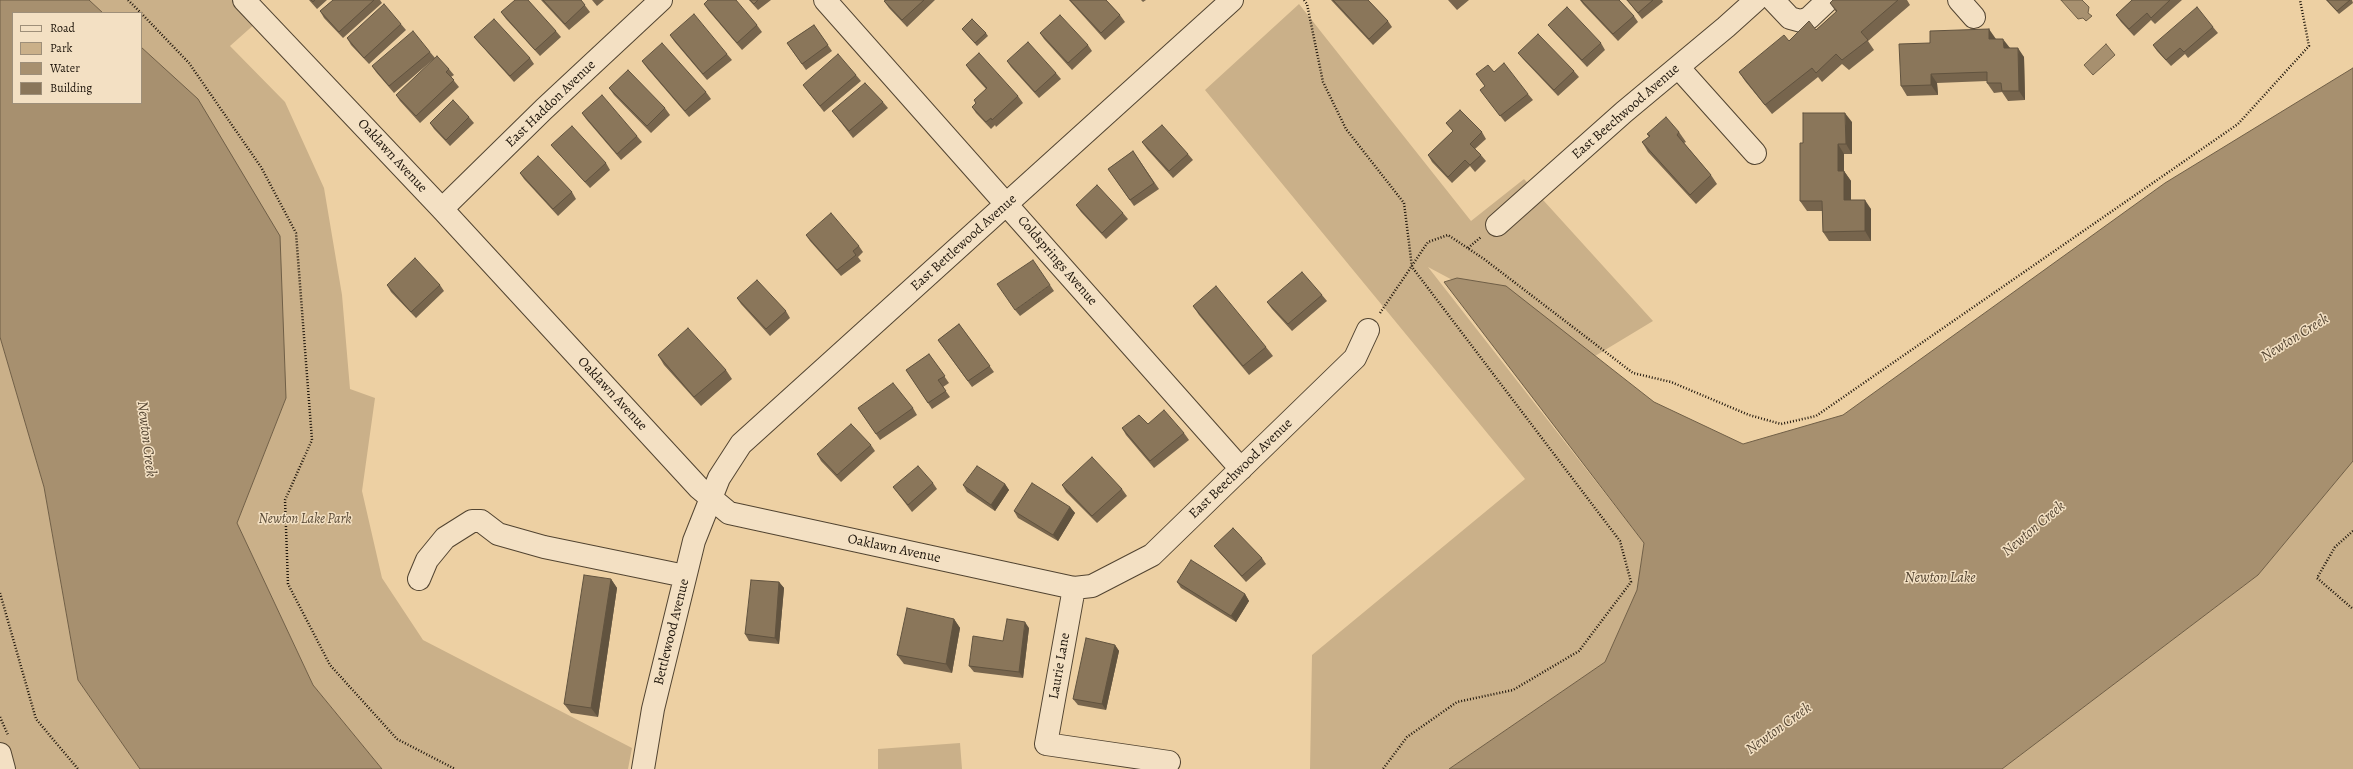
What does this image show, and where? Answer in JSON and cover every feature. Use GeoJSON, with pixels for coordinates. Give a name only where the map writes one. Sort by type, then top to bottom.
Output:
{"type":"FeatureCollection","features":[{"type":"Feature","properties":{"kind":"street","name":"Oaklawn Avenue"},"geometry":{"type":"LineString","coordinates":[[244,0],[442,209],[699,488],[729,513],[1083,587]]}},
{"type":"Feature","properties":{"kind":"street","name":"East Haddon Avenue"},"geometry":{"type":"LineString","coordinates":[[442,209],[544,108],[661,0]]}},
{"type":"Feature","properties":{"kind":"street","name":"Coldsprings Avenue"},"geometry":{"type":"LineString","coordinates":[[825,0],[1241,469]]}},
{"type":"Feature","properties":{"kind":"street","name":"East Bettlewood Avenue"},"geometry":{"type":"LineString","coordinates":[[711,497],[719,478],[741,444],[1232,0]]}},
{"type":"Feature","properties":{"kind":"street","name":"East Beechwood Avenue"},"geometry":{"type":"LineString","coordinates":[[1497,225],[1624,112],[1756,0]]}},
{"type":"Feature","properties":{"kind":"street"},"geometry":{"type":"LineString","coordinates":[[1773,0],[1790,18],[1801,21],[1808,18],[1828,0]]}},
{"type":"Feature","properties":{"kind":"street"},"geometry":{"type":"LineString","coordinates":[[1959,0],[1974,17]]}},
{"type":"Feature","properties":{"kind":"street"},"geometry":{"type":"LineString","coordinates":[[1678,67],[1755,153]]}},
{"type":"Feature","properties":{"kind":"street","name":"East Beechwood Avenue"},"geometry":{"type":"LineString","coordinates":[[1083,587],[1152,555],[1355,358],[1368,330]]}},
{"type":"Feature","properties":{"kind":"street","name":"Bettlewood Avenue"},"geometry":{"type":"LineString","coordinates":[[643,769],[653,709],[685,576],[694,541],[711,497]]}},
{"type":"Feature","properties":{"kind":"street"},"geometry":{"type":"LineString","coordinates":[[419,579],[427,560],[445,538],[472,521],[481,522],[498,534],[544,547],[685,576]]}},
{"type":"Feature","properties":{"kind":"street","name":"Laurie Lane"},"geometry":{"type":"LineString","coordinates":[[1083,587],[1046,744],[1169,762]]}},
{"type":"Feature","properties":{"kind":"street"},"geometry":{"type":"LineString","coordinates":[[0,754],[4,769]]}},
{"type":"Feature","properties":{"kind":"path"},"geometry":{"type":"LineString","coordinates":[[128,0],[140,12]]}},
{"type":"Feature","properties":{"kind":"path"},"geometry":{"type":"LineString","coordinates":[[1304,0],[1307,4],[1324,82],[1346,129],[1404,203],[1412,267],[1620,541],[1631,582],[1579,652],[1513,690],[1457,702],[1407,737],[1383,769]]}},
{"type":"Feature","properties":{"kind":"path"},"geometry":{"type":"LineString","coordinates":[[1368,330],[1428,242],[1448,235],[1484,259],[1633,373],[1671,382],[1749,415],[1781,424],[1816,416],[2238,124],[2309,46],[2300,0]]}},
{"type":"Feature","properties":{"kind":"path"},"geometry":{"type":"LineString","coordinates":[[142,14],[189,63],[261,167],[296,233],[312,440],[285,500],[288,584],[330,665],[397,739],[454,769]]}},
{"type":"Feature","properties":{"kind":"path"},"geometry":{"type":"LineString","coordinates":[[2353,531],[2335,547],[2317,578],[2353,609]]}},
{"type":"Feature","properties":{"kind":"path"},"geometry":{"type":"LineString","coordinates":[[0,594],[36,719],[78,769]]}},
{"type":"Feature","properties":{"kind":"green space","name":"Newton Lake Park"},"geometry":{"type":"Polygon","coordinates":[[[89,0],[254,0],[266,14],[230,46],[285,102],[324,188],[342,295],[350,389],[375,398],[362,491],[382,578],[423,640],[632,748],[628,769],[382,769],[313,685],[237,523],[286,398],[166,70],[142,48],[142,12],[102,12],[89,0]]]}},
{"type":"Feature","properties":{"kind":"green space"},"geometry":{"type":"Polygon","coordinates":[[[1299,4],[1471,221],[1524,179],[1653,321],[1595,356],[1428,267],[1644,543],[1637,590],[1605,662],[1449,769],[1310,769],[1312,655],[1525,479],[1205,90],[1299,4]]]}},
{"type":"Feature","properties":{"kind":"green space"},"geometry":{"type":"Polygon","coordinates":[[[0,337],[44,487],[78,680],[140,769],[4,769],[0,754],[0,337]]]}},
{"type":"Feature","properties":{"kind":"green space"},"geometry":{"type":"Polygon","coordinates":[[[2353,461],[2353,769],[2002,769],[2258,575],[2353,461]]]}},
{"type":"Feature","properties":{"kind":"green space"},"geometry":{"type":"Polygon","coordinates":[[[960,743],[962,769],[878,769],[878,749],[960,743]]]}},
{"type":"Feature","properties":{"kind":"water","name":"Newton Creek"},"geometry":{"type":"Polygon","coordinates":[[[0,0],[89,0],[102,12],[12,12],[12,104],[142,104],[142,48],[198,99],[280,236],[286,398],[237,523],[313,685],[382,769],[140,769],[78,680],[44,487],[0,337],[0,0]]]}},
{"type":"Feature","properties":{"kind":"water"},"geometry":{"type":"Polygon","coordinates":[[[2061,0],[2082,0],[2089,7],[2088,13],[2092,16],[2086,21],[2083,18],[2078,19],[2061,0]]]}},
{"type":"Feature","properties":{"kind":"water"},"geometry":{"type":"Polygon","coordinates":[[[2106,44],[2115,55],[2093,75],[2084,65],[2106,44]]]}},
{"type":"Feature","properties":{"kind":"water","name":"Newton Lake"},"geometry":{"type":"Polygon","coordinates":[[[2353,68],[2353,461],[2258,575],[2002,769],[1449,769],[1605,662],[1637,590],[1644,543],[1444,282],[1457,278],[1506,286],[1654,402],[1743,444],[1843,415],[2165,183],[2353,68]]]}},
{"type":"Feature","properties":{"kind":"building"},"geometry":{"type":"Polygon","coordinates":[[[333,0],[374,0],[339,32],[320,11],[333,0]]]}},
{"type":"Feature","properties":{"kind":"building"},"geometry":{"type":"Polygon","coordinates":[[[515,0],[528,0],[556,31],[535,50],[501,12],[515,0]]]}},
{"type":"Feature","properties":{"kind":"building"},"geometry":{"type":"Polygon","coordinates":[[[543,0],[581,0],[585,5],[565,24],[543,0]]]}},
{"type":"Feature","properties":{"kind":"building"},"geometry":{"type":"Polygon","coordinates":[[[708,0],[736,0],[757,25],[737,43],[704,4],[708,0]]]}},
{"type":"Feature","properties":{"kind":"building"},"geometry":{"type":"Polygon","coordinates":[[[750,0],[758,0],[754,4],[750,0]]]}},
{"type":"Feature","properties":{"kind":"building"},"geometry":{"type":"Polygon","coordinates":[[[924,0],[902,20],[884,1],[924,0]]]}},
{"type":"Feature","properties":{"kind":"building"},"geometry":{"type":"Polygon","coordinates":[[[1070,0],[1106,0],[1120,15],[1101,33],[1070,0]]]}},
{"type":"Feature","properties":{"kind":"building"},"geometry":{"type":"Polygon","coordinates":[[[1333,0],[1368,0],[1388,21],[1369,39],[1333,0]]]}},
{"type":"Feature","properties":{"kind":"building"},"geometry":{"type":"Polygon","coordinates":[[[1581,0],[1619,0],[1634,16],[1613,34],[1581,0]]]}},
{"type":"Feature","properties":{"kind":"building"},"geometry":{"type":"Polygon","coordinates":[[[1627,0],[1653,0],[1638,13],[1627,0]]]}},
{"type":"Feature","properties":{"kind":"building"},"geometry":{"type":"Polygon","coordinates":[[[1833,0],[1898,0],[1861,32],[1868,40],[1842,60],[1836,54],[1816,73],[1812,68],[1765,105],[1739,72],[1784,35],[1789,41],[1809,21],[1816,30],[1837,11],[1830,3],[1833,0]]]}},
{"type":"Feature","properties":{"kind":"building"},"geometry":{"type":"Polygon","coordinates":[[[2132,0],[2170,0],[2151,18],[2147,13],[2129,29],[2116,15],[2132,0]]]}},
{"type":"Feature","properties":{"kind":"building"},"geometry":{"type":"Polygon","coordinates":[[[2327,0],[2350,0],[2337,11],[2327,0]]]}},
{"type":"Feature","properties":{"kind":"building"},"geometry":{"type":"Polygon","coordinates":[[[384,4],[401,24],[364,58],[347,38],[384,4]]]}},
{"type":"Feature","properties":{"kind":"building"},"geometry":{"type":"Polygon","coordinates":[[[1567,7],[1601,43],[1582,60],[1548,25],[1567,7]]]}},
{"type":"Feature","properties":{"kind":"building"},"geometry":{"type":"Polygon","coordinates":[[[2197,7],[2213,27],[2184,52],[2180,48],[2166,60],[2153,45],[2197,7]]]}},
{"type":"Feature","properties":{"kind":"building"},"geometry":{"type":"Polygon","coordinates":[[[694,14],[727,54],[703,74],[670,35],[694,14]]]}},
{"type":"Feature","properties":{"kind":"building"},"geometry":{"type":"Polygon","coordinates":[[[1060,15],[1088,45],[1068,63],[1040,33],[1060,15]]]}},
{"type":"Feature","properties":{"kind":"building"},"geometry":{"type":"Polygon","coordinates":[[[494,19],[530,58],[510,76],[474,37],[494,19]]]}},
{"type":"Feature","properties":{"kind":"building"},"geometry":{"type":"Polygon","coordinates":[[[972,19],[986,33],[975,43],[962,29],[972,19]]]}},
{"type":"Feature","properties":{"kind":"building"},"geometry":{"type":"Polygon","coordinates":[[[814,25],[828,45],[802,64],[787,43],[814,25]]]}},
{"type":"Feature","properties":{"kind":"building"},"geometry":{"type":"Polygon","coordinates":[[[1989,29],[1989,39],[2003,39],[2004,48],[2018,48],[2019,91],[2002,91],[2001,83],[1987,83],[1987,72],[1931,74],[1931,85],[1901,86],[1899,44],[1930,43],[1930,31],[1989,29]]]}},
{"type":"Feature","properties":{"kind":"building"},"geometry":{"type":"Polygon","coordinates":[[[413,31],[430,52],[389,86],[372,66],[413,31]]]}},
{"type":"Feature","properties":{"kind":"building"},"geometry":{"type":"Polygon","coordinates":[[[1538,34],[1574,71],[1554,90],[1518,53],[1538,34]]]}},
{"type":"Feature","properties":{"kind":"building"},"geometry":{"type":"Polygon","coordinates":[[[1028,42],[1056,73],[1035,92],[1007,61],[1028,42]]]}},
{"type":"Feature","properties":{"kind":"building"},"geometry":{"type":"Polygon","coordinates":[[[662,43],[706,92],[685,111],[642,61],[662,43]]]}},
{"type":"Feature","properties":{"kind":"building"},"geometry":{"type":"Polygon","coordinates":[[[979,53],[1018,96],[992,120],[991,118],[986,122],[972,107],[976,103],[974,100],[987,88],[966,65],[979,53]]]}},
{"type":"Feature","properties":{"kind":"building"},"geometry":{"type":"Polygon","coordinates":[[[838,54],[856,75],[820,106],[803,85],[838,54]]]}},
{"type":"Feature","properties":{"kind":"building"},"geometry":{"type":"Polygon","coordinates":[[[437,56],[449,69],[446,72],[454,80],[416,116],[396,95],[437,56]]]}},
{"type":"Feature","properties":{"kind":"building"},"geometry":{"type":"Polygon","coordinates":[[[1504,63],[1528,94],[1500,116],[1480,90],[1485,86],[1476,74],[1488,65],[1494,72],[1504,63]]]}},
{"type":"Feature","properties":{"kind":"building"},"geometry":{"type":"Polygon","coordinates":[[[628,70],[665,108],[647,126],[609,88],[628,70]]]}},
{"type":"Feature","properties":{"kind":"building"},"geometry":{"type":"Polygon","coordinates":[[[865,83],[883,102],[849,131],[832,111],[865,83]]]}},
{"type":"Feature","properties":{"kind":"building"},"geometry":{"type":"Polygon","coordinates":[[[602,95],[637,136],[617,154],[582,113],[602,95]]]}},
{"type":"Feature","properties":{"kind":"building"},"geometry":{"type":"Polygon","coordinates":[[[453,100],[469,117],[446,140],[430,123],[453,100]]]}},
{"type":"Feature","properties":{"kind":"building"},"geometry":{"type":"Polygon","coordinates":[[[1460,110],[1482,132],[1470,144],[1481,155],[1470,165],[1465,160],[1448,177],[1428,155],[1453,131],[1446,123],[1460,110]]]}},
{"type":"Feature","properties":{"kind":"building"},"geometry":{"type":"Polygon","coordinates":[[[1803,113],[1845,113],[1846,144],[1838,144],[1838,171],[1844,171],[1844,200],[1865,200],[1865,231],[1823,232],[1822,201],[1800,201],[1800,143],[1803,143],[1803,113]]]}},
{"type":"Feature","properties":{"kind":"building"},"geometry":{"type":"Polygon","coordinates":[[[1666,117],[1679,132],[1677,135],[1711,175],[1690,195],[1642,142],[1650,136],[1647,134],[1666,117]]]}},
{"type":"Feature","properties":{"kind":"building"},"geometry":{"type":"Polygon","coordinates":[[[1162,125],[1188,154],[1169,171],[1142,142],[1162,125]]]}},
{"type":"Feature","properties":{"kind":"building"},"geometry":{"type":"Polygon","coordinates":[[[572,126],[606,163],[585,182],[551,145],[572,126]]]}},
{"type":"Feature","properties":{"kind":"building"},"geometry":{"type":"Polygon","coordinates":[[[1133,151],[1154,183],[1130,200],[1108,169],[1133,151]]]}},
{"type":"Feature","properties":{"kind":"building"},"geometry":{"type":"Polygon","coordinates":[[[538,156],[572,192],[553,209],[520,173],[538,156]]]}},
{"type":"Feature","properties":{"kind":"building"},"geometry":{"type":"Polygon","coordinates":[[[1097,185],[1123,213],[1102,233],[1076,205],[1097,185]]]}},
{"type":"Feature","properties":{"kind":"building"},"geometry":{"type":"Polygon","coordinates":[[[831,213],[859,246],[853,251],[856,255],[837,270],[806,235],[831,213]]]}},
{"type":"Feature","properties":{"kind":"building"},"geometry":{"type":"Polygon","coordinates":[[[415,258],[440,285],[411,312],[387,285],[415,258]]]}},
{"type":"Feature","properties":{"kind":"building"},"geometry":{"type":"Polygon","coordinates":[[[1033,260],[1050,285],[1015,310],[997,284],[1033,260]]]}},
{"type":"Feature","properties":{"kind":"building"},"geometry":{"type":"Polygon","coordinates":[[[1302,272],[1322,295],[1288,324],[1267,302],[1302,272]]]}},
{"type":"Feature","properties":{"kind":"building"},"geometry":{"type":"Polygon","coordinates":[[[757,280],[786,311],[766,329],[737,298],[757,280]]]}},
{"type":"Feature","properties":{"kind":"building"},"geometry":{"type":"Polygon","coordinates":[[[1216,286],[1266,347],[1243,366],[1193,306],[1216,286]]]}},
{"type":"Feature","properties":{"kind":"building"},"geometry":{"type":"Polygon","coordinates":[[[959,324],[990,366],[968,381],[938,340],[959,324]]]}},
{"type":"Feature","properties":{"kind":"building"},"geometry":{"type":"Polygon","coordinates":[[[688,328],[726,370],[694,397],[658,355],[688,328]]]}},
{"type":"Feature","properties":{"kind":"building"},"geometry":{"type":"Polygon","coordinates":[[[929,354],[945,376],[938,380],[946,391],[928,403],[906,370],[929,354]]]}},
{"type":"Feature","properties":{"kind":"building"},"geometry":{"type":"Polygon","coordinates":[[[893,383],[913,408],[876,434],[858,408],[893,383]]]}},
{"type":"Feature","properties":{"kind":"building"},"geometry":{"type":"Polygon","coordinates":[[[1164,410],[1184,433],[1150,461],[1122,428],[1139,415],[1148,424],[1164,410]]]}},
{"type":"Feature","properties":{"kind":"building"},"geometry":{"type":"Polygon","coordinates":[[[851,424],[871,445],[837,475],[817,454],[851,424]]]}},
{"type":"Feature","properties":{"kind":"building"},"geometry":{"type":"Polygon","coordinates":[[[1092,457],[1122,489],[1092,516],[1062,485],[1092,457]]]}},
{"type":"Feature","properties":{"kind":"building"},"geometry":{"type":"Polygon","coordinates":[[[918,466],[933,483],[908,505],[893,487],[918,466]]]}},
{"type":"Feature","properties":{"kind":"building"},"geometry":{"type":"Polygon","coordinates":[[[977,466],[1005,484],[991,505],[963,485],[977,466]]]}},
{"type":"Feature","properties":{"kind":"building"},"geometry":{"type":"Polygon","coordinates":[[[1032,483],[1070,507],[1053,535],[1014,511],[1032,483]]]}},
{"type":"Feature","properties":{"kind":"building"},"geometry":{"type":"Polygon","coordinates":[[[1233,528],[1262,558],[1242,576],[1214,546],[1233,528]]]}},
{"type":"Feature","properties":{"kind":"building"},"geometry":{"type":"Polygon","coordinates":[[[1191,560],[1245,594],[1231,616],[1177,582],[1191,560]]]}},
{"type":"Feature","properties":{"kind":"building"},"geometry":{"type":"Polygon","coordinates":[[[584,575],[611,579],[591,708],[564,704],[584,575]]]}},
{"type":"Feature","properties":{"kind":"building"},"geometry":{"type":"Polygon","coordinates":[[[751,580],[779,582],[775,638],[745,634],[751,580]]]}},
{"type":"Feature","properties":{"kind":"building"},"geometry":{"type":"Polygon","coordinates":[[[907,608],[954,619],[946,664],[897,655],[907,608]]]}},
{"type":"Feature","properties":{"kind":"building"},"geometry":{"type":"Polygon","coordinates":[[[1007,619],[1025,622],[1019,672],[969,666],[973,636],[1003,641],[1007,619]]]}},
{"type":"Feature","properties":{"kind":"building"},"geometry":{"type":"Polygon","coordinates":[[[1086,638],[1115,645],[1102,704],[1073,699],[1086,638]]]}}]}
